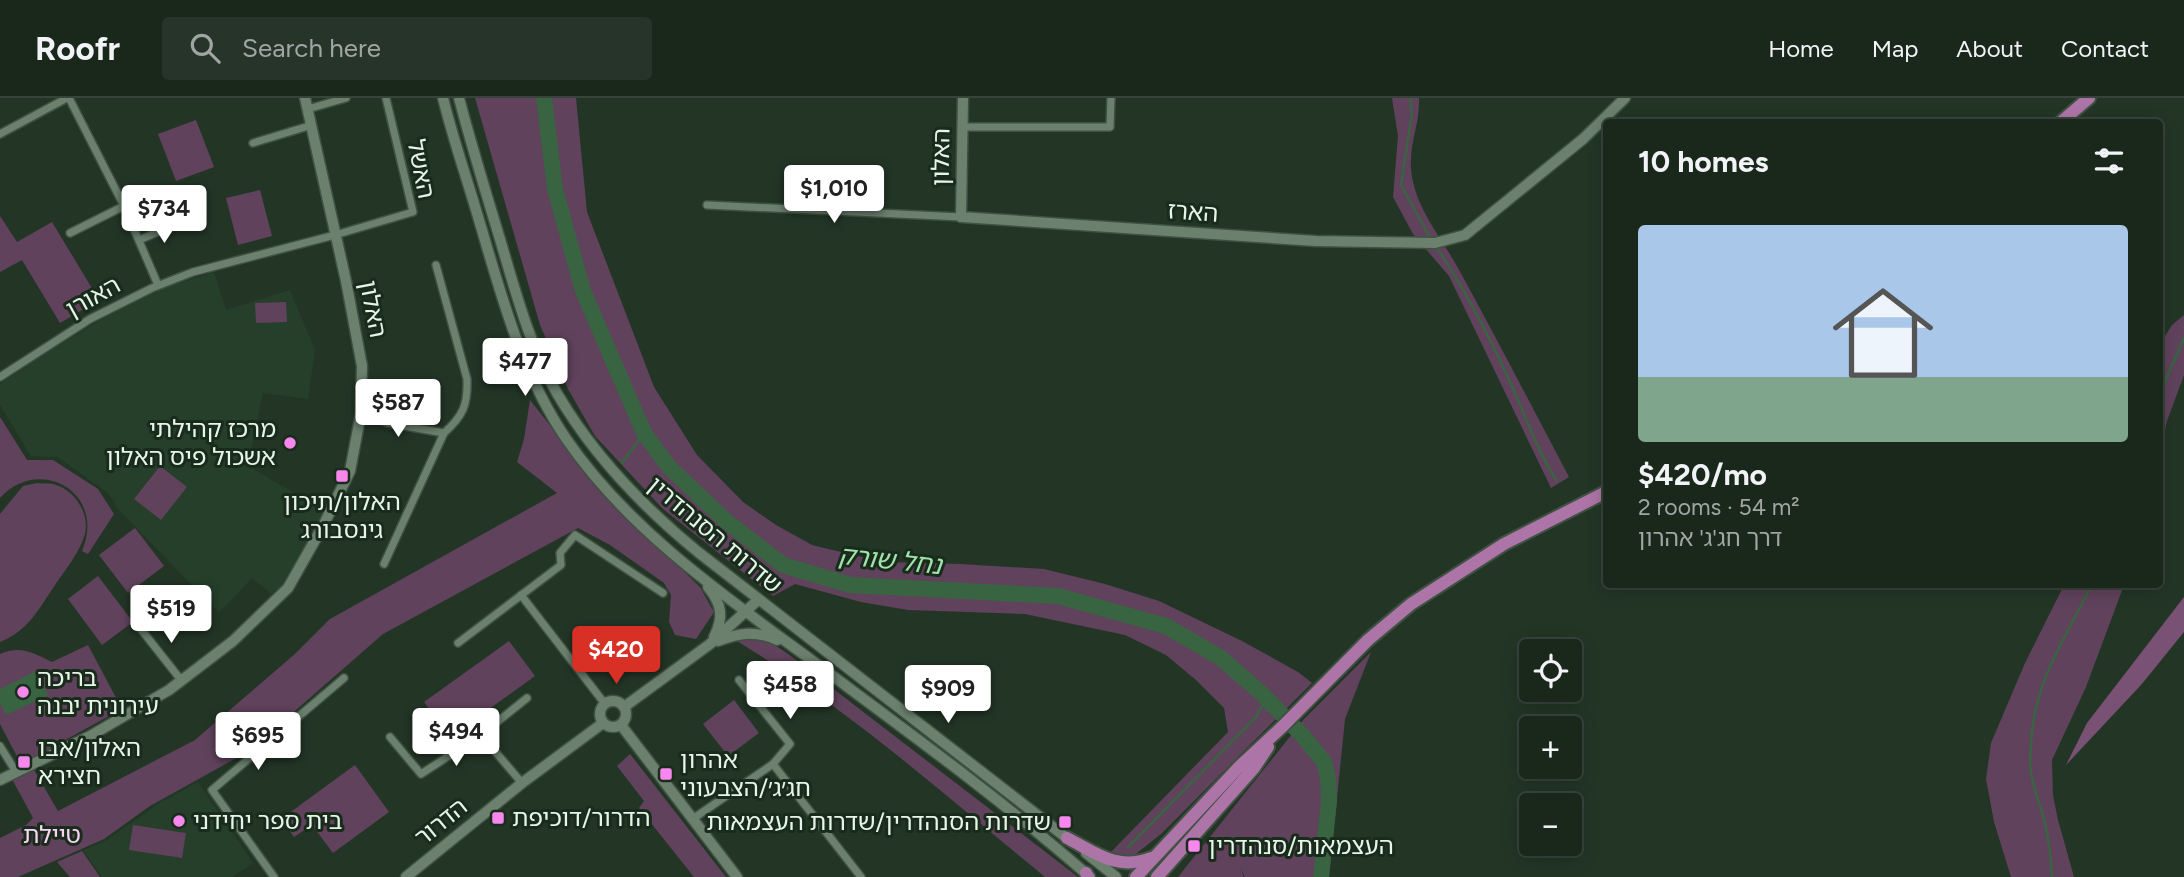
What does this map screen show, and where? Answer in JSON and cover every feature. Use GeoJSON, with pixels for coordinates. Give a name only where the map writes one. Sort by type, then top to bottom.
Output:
{"type":"FeatureCollection","features":[{"type":"Feature","properties":{"kind":"highway"},"geometry":{"type":"LineString","coordinates":[[2065,119],[2089,98]]}},
{"type":"Feature","properties":{"kind":"highway"},"geometry":{"type":"LineString","coordinates":[[1136,877],[1237,768],[1283,726],[1368,640],[1411,604],[1504,544],[1603,494]]}},
{"type":"Feature","properties":{"kind":"highway"},"geometry":{"type":"LineString","coordinates":[[1157,877],[1254,768],[1283,726]]}},
{"type":"Feature","properties":{"kind":"highway"},"geometry":{"type":"LineString","coordinates":[[1067,838],[1119,863],[1136,864],[1157,856]]}},
{"type":"Feature","properties":{"kind":"street"},"geometry":{"type":"LineString","coordinates":[[0,134],[68,98],[124,206],[159,285]]}},
{"type":"Feature","properties":{"kind":"street"},"geometry":{"type":"LineString","coordinates":[[306,103],[346,98]]}},
{"type":"Feature","properties":{"kind":"street","name":"האשל"},"geometry":{"type":"LineString","coordinates":[[335,235],[412,212],[386,98]]}},
{"type":"Feature","properties":{"kind":"street","name":"שדרות הסנהדרין"},"geometry":{"type":"LineString","coordinates":[[443,98],[511,330],[548,408],[567,439],[613,498],[652,535],[746,612],[1023,820],[1088,876]]}},
{"type":"Feature","properties":{"kind":"street","name":"שדרות הסנהדרין"},"geometry":{"type":"LineString","coordinates":[[459,98],[514,287],[540,360],[577,425],[632,494],[660,521],[758,600],[887,697],[1116,877]]}},
{"type":"Feature","properties":{"kind":"street","name":"האלון"},"geometry":{"type":"LineString","coordinates":[[961,217],[963,98]]}},
{"type":"Feature","properties":{"kind":"street"},"geometry":{"type":"LineString","coordinates":[[962,127],[1110,127],[1111,98]]}},
{"type":"Feature","properties":{"kind":"street","name":"הארז"},"geometry":{"type":"LineString","coordinates":[[1603,119],[1625,98]]}},
{"type":"Feature","properties":{"kind":"street","name":"האלון"},"geometry":{"type":"LineString","coordinates":[[0,780],[90,736],[181,680],[233,641],[288,588],[324,526],[350,471],[361,413],[362,366],[306,103]]}},
{"type":"Feature","properties":{"kind":"street","name":"הארז"},"geometry":{"type":"LineString","coordinates":[[707,205],[961,217],[1316,241],[1440,242],[1465,236],[1603,119]]}},
{"type":"Feature","properties":{"kind":"street"},"geometry":{"type":"LineString","coordinates":[[253,143],[312,125]]}},
{"type":"Feature","properties":{"kind":"street"},"geometry":{"type":"LineString","coordinates":[[70,233],[124,206]]}},
{"type":"Feature","properties":{"kind":"street"},"geometry":{"type":"LineString","coordinates":[[139,240],[177,224]]}},
{"type":"Feature","properties":{"kind":"street","name":"האורן"},"geometry":{"type":"LineString","coordinates":[[0,377],[90,318],[159,285],[248,256],[335,235]]}},
{"type":"Feature","properties":{"kind":"street"},"geometry":{"type":"LineString","coordinates":[[384,564],[444,433],[463,411],[468,398],[467,379],[436,265]]}},
{"type":"Feature","properties":{"kind":"street"},"geometry":{"type":"LineString","coordinates":[[361,413],[388,423],[444,433]]}},
{"type":"Feature","properties":{"kind":"street"},"geometry":{"type":"LineString","coordinates":[[458,643],[561,565],[560,553],[575,535],[663,593]]}},
{"type":"Feature","properties":{"kind":"street"},"geometry":{"type":"LineString","coordinates":[[692,568],[720,605],[721,621],[710,644]]}},
{"type":"Feature","properties":{"kind":"street"},"geometry":{"type":"LineString","coordinates":[[521,595],[605,704]]}},
{"type":"Feature","properties":{"kind":"street"},"geometry":{"type":"LineString","coordinates":[[624,707],[710,644],[758,600]]}},
{"type":"Feature","properties":{"kind":"street"},"geometry":{"type":"LineString","coordinates":[[140,628],[181,680]]}},
{"type":"Feature","properties":{"kind":"street"},"geometry":{"type":"LineString","coordinates":[[710,644],[733,635],[753,633],[772,637],[799,651]]}},
{"type":"Feature","properties":{"kind":"street"},"geometry":{"type":"LineString","coordinates":[[274,877],[212,790],[344,678]]}},
{"type":"Feature","properties":{"kind":"street"},"geometry":{"type":"LineString","coordinates":[[694,818],[773,764],[790,744],[739,680]]}},
{"type":"Feature","properties":{"kind":"street"},"geometry":{"type":"LineString","coordinates":[[390,737],[421,774],[481,735],[527,698]]}},
{"type":"Feature","properties":{"kind":"street"},"geometry":{"type":"LineString","coordinates":[[615,701],[624,707],[625,719],[621,725],[613,727],[603,723],[600,713],[605,704],[615,701]]}},
{"type":"Feature","properties":{"kind":"street","name":"הדרור"},"geometry":{"type":"LineString","coordinates":[[406,877],[603,723]]}},
{"type":"Feature","properties":{"kind":"street"},"geometry":{"type":"LineString","coordinates":[[621,725],[737,877]]}},
{"type":"Feature","properties":{"kind":"street"},"geometry":{"type":"LineString","coordinates":[[481,735],[523,783]]}},
{"type":"Feature","properties":{"kind":"street"},"geometry":{"type":"LineString","coordinates":[[0,746],[16,772]]}},
{"type":"Feature","properties":{"kind":"street"},"geometry":{"type":"LineString","coordinates":[[773,764],[861,877]]}},
{"type":"Feature","properties":{"kind":"shaded area"},"geometry":{"type":"Polygon","coordinates":[[[214,272],[226,310],[290,290],[315,350],[308,399],[263,393],[248,466],[324,510],[286,582],[271,594],[252,578],[219,613],[117,508],[109,494],[58,457],[31,456],[0,405],[0,384],[51,350],[106,317],[161,289],[214,272]]]}},
{"type":"Feature","properties":{"kind":"shaded area"},"geometry":{"type":"Polygon","coordinates":[[[2184,597],[2184,632],[2141,685],[2066,765],[2087,723],[2184,597]]]}},
{"type":"Feature","properties":{"kind":"shaded area","name":"בריכה עירונית יבנה"},"geometry":{"type":"Polygon","coordinates":[[[36,671],[48,695],[6,715],[0,703],[0,689],[36,671]]]}},
{"type":"Feature","properties":{"kind":"shaded area","name":"בית ספר יחידני"},"geometry":{"type":"Polygon","coordinates":[[[198,782],[253,863],[232,877],[102,877],[83,850],[107,840],[161,802],[198,782]]]}},
{"type":"Feature","properties":{"kind":"green space"},"geometry":{"type":"Polygon","coordinates":[[[475,98],[576,98],[587,212],[654,387],[697,455],[743,502],[812,545],[882,562],[1044,569],[1159,601],[1242,641],[1298,672],[1312,683],[1161,834],[1132,857],[1111,852],[1228,732],[1224,708],[1166,655],[1125,635],[1025,614],[908,610],[861,602],[795,584],[773,596],[663,509],[595,436],[568,389],[540,325],[475,98]]]}},
{"type":"Feature","properties":{"kind":"green space"},"geometry":{"type":"Polygon","coordinates":[[[1392,98],[1419,98],[1411,166],[1419,201],[1452,257],[1569,477],[1551,488],[1449,276],[1413,234],[1393,197],[1398,136],[1392,98]]]}},
{"type":"Feature","properties":{"kind":"green space"},"geometry":{"type":"Polygon","coordinates":[[[196,120],[214,167],[176,181],[158,134],[196,120]]]}},
{"type":"Feature","properties":{"kind":"green space"},"geometry":{"type":"Polygon","coordinates":[[[260,190],[272,236],[238,245],[226,198],[260,190]]]}},
{"type":"Feature","properties":{"kind":"green space"},"geometry":{"type":"Polygon","coordinates":[[[0,216],[17,242],[52,222],[99,300],[60,323],[22,260],[0,272],[0,216]]]}},
{"type":"Feature","properties":{"kind":"green space"},"geometry":{"type":"Polygon","coordinates":[[[286,302],[287,322],[256,323],[255,303],[286,302]]]}},
{"type":"Feature","properties":{"kind":"green space"},"geometry":{"type":"Polygon","coordinates":[[[2184,315],[2184,375],[2163,439],[2163,339],[2172,325],[2184,315]]]}},
{"type":"Feature","properties":{"kind":"green space","name":"טיילת"},"geometry":{"type":"Polygon","coordinates":[[[530,400],[579,462],[638,527],[700,587],[714,612],[696,639],[675,635],[669,622],[671,595],[664,583],[610,545],[578,528],[383,634],[249,751],[150,806],[104,839],[18,877],[0,877],[0,838],[26,825],[33,818],[12,779],[34,770],[58,811],[195,740],[296,653],[330,619],[557,493],[517,462],[524,439],[530,400]]]}},
{"type":"Feature","properties":{"kind":"green space"},"geometry":{"type":"Polygon","coordinates":[[[0,417],[27,460],[53,460],[98,489],[114,514],[88,554],[82,551],[87,530],[85,512],[77,497],[65,486],[50,480],[33,480],[16,486],[0,498],[0,417]]]}},
{"type":"Feature","properties":{"kind":"green space"},"geometry":{"type":"Polygon","coordinates":[[[160,466],[187,487],[161,520],[134,499],[160,466]]]}},
{"type":"Feature","properties":{"kind":"green space"},"geometry":{"type":"Polygon","coordinates":[[[53,484],[74,496],[83,510],[85,534],[72,561],[32,618],[18,632],[0,642],[0,514],[23,486],[53,484]]]}},
{"type":"Feature","properties":{"kind":"green space"},"geometry":{"type":"Polygon","coordinates":[[[135,528],[164,566],[128,593],[99,555],[135,528]]]}},
{"type":"Feature","properties":{"kind":"green space"},"geometry":{"type":"Polygon","coordinates":[[[98,576],[133,622],[102,645],[68,599],[98,576]]]}},
{"type":"Feature","properties":{"kind":"green space"},"geometry":{"type":"Polygon","coordinates":[[[2062,588],[2123,588],[2086,687],[2052,760],[2053,795],[2074,877],[2011,877],[1994,822],[1986,779],[1991,743],[2025,663],[2062,588]]]}},
{"type":"Feature","properties":{"kind":"green space"},"geometry":{"type":"Polygon","coordinates":[[[742,636],[766,639],[788,654],[1078,877],[1045,877],[856,723],[737,641],[742,636]]]}},
{"type":"Feature","properties":{"kind":"green space"},"geometry":{"type":"Polygon","coordinates":[[[509,641],[535,676],[450,737],[424,702],[509,641]]]}},
{"type":"Feature","properties":{"kind":"green space"},"geometry":{"type":"Polygon","coordinates":[[[88,645],[122,709],[21,764],[0,724],[0,654],[20,650],[52,662],[88,645]]]}},
{"type":"Feature","properties":{"kind":"green space"},"geometry":{"type":"Polygon","coordinates":[[[1371,652],[1345,719],[1329,877],[1245,877],[1240,867],[1244,877],[1178,877],[1304,719],[1371,652]]]}},
{"type":"Feature","properties":{"kind":"green space"},"geometry":{"type":"Polygon","coordinates":[[[734,700],[759,733],[728,756],[703,724],[734,700]]]}},
{"type":"Feature","properties":{"kind":"green space"},"geometry":{"type":"Polygon","coordinates":[[[630,754],[726,877],[694,877],[639,808],[644,801],[617,766],[630,754]]]}},
{"type":"Feature","properties":{"kind":"green space"},"geometry":{"type":"Polygon","coordinates":[[[355,765],[389,812],[333,853],[312,825],[294,837],[281,819],[355,765]]]}},
{"type":"Feature","properties":{"kind":"green space"},"geometry":{"type":"Polygon","coordinates":[[[133,825],[186,833],[182,858],[129,850],[133,825]]]}},
{"type":"Feature","properties":{"kind":"green space"},"geometry":{"type":"Polygon","coordinates":[[[82,851],[100,877],[70,877],[57,862],[82,851]]]}},
{"type":"Feature","properties":{"kind":"waterway","name":"נחל שורק"},"geometry":{"type":"LineString","coordinates":[[544,98],[555,189],[583,291],[644,433],[669,467],[726,521],[783,565],[850,585],[1058,596],[1166,626],[1221,658],[1262,694],[1324,762],[1329,801],[1321,877]]}},
{"type":"Feature","properties":{"kind":"waterway"},"geometry":{"type":"LineString","coordinates":[[1410,98],[1412,113],[1401,185],[1431,239]]}},
{"type":"Feature","properties":{"kind":"waterway"},"geometry":{"type":"LineString","coordinates":[[1435,245],[1488,335],[1539,449],[1557,481]]}},
{"type":"Feature","properties":{"kind":"waterway"},"geometry":{"type":"LineString","coordinates":[[2163,386],[2184,338]]}},
{"type":"Feature","properties":{"kind":"waterway"},"geometry":{"type":"LineString","coordinates":[[622,463],[644,433]]}},
{"type":"Feature","properties":{"kind":"waterway"},"geometry":{"type":"LineString","coordinates":[[2052,877],[2046,830],[2030,768],[2033,721],[2052,661],[2090,588]]}},
{"type":"Feature","properties":{"kind":"waterway"},"geometry":{"type":"LineString","coordinates":[[1128,847],[1256,717],[1264,702],[1262,694]]}},
{"type":"Feature","properties":{"kind":"place","name":"מרכז קהילתי אשכול פיס האלון"},"geometry":{"type":"Point","coordinates":[290,443]}},
{"type":"Feature","properties":{"kind":"place","name":"האלון/תיכון גינסבורג"},"geometry":{"type":"Point","coordinates":[342,476]}},
{"type":"Feature","properties":{"kind":"place","name":"בריכה עירונית יבנה"},"geometry":{"type":"Point","coordinates":[23,692]}},
{"type":"Feature","properties":{"kind":"place","name":"האלון/אבו חצירא"},"geometry":{"type":"Point","coordinates":[24,762]}},
{"type":"Feature","properties":{"kind":"place","name":"אהרון חג׳ג׳/הצבעוני"},"geometry":{"type":"Point","coordinates":[666,774]}},
{"type":"Feature","properties":{"kind":"place","name":"הדרור/דוכיפת"},"geometry":{"type":"Point","coordinates":[498,818]}},
{"type":"Feature","properties":{"kind":"place","name":"בית ספר יחידני"},"geometry":{"type":"Point","coordinates":[179,821]}},
{"type":"Feature","properties":{"kind":"place","name":"שדרות הסנהדרין/שדרות העצמאות"},"geometry":{"type":"Point","coordinates":[1065,822]}},
{"type":"Feature","properties":{"kind":"place","name":"העצמאות/סנהדרין"},"geometry":{"type":"Point","coordinates":[1194,846]}}]}
